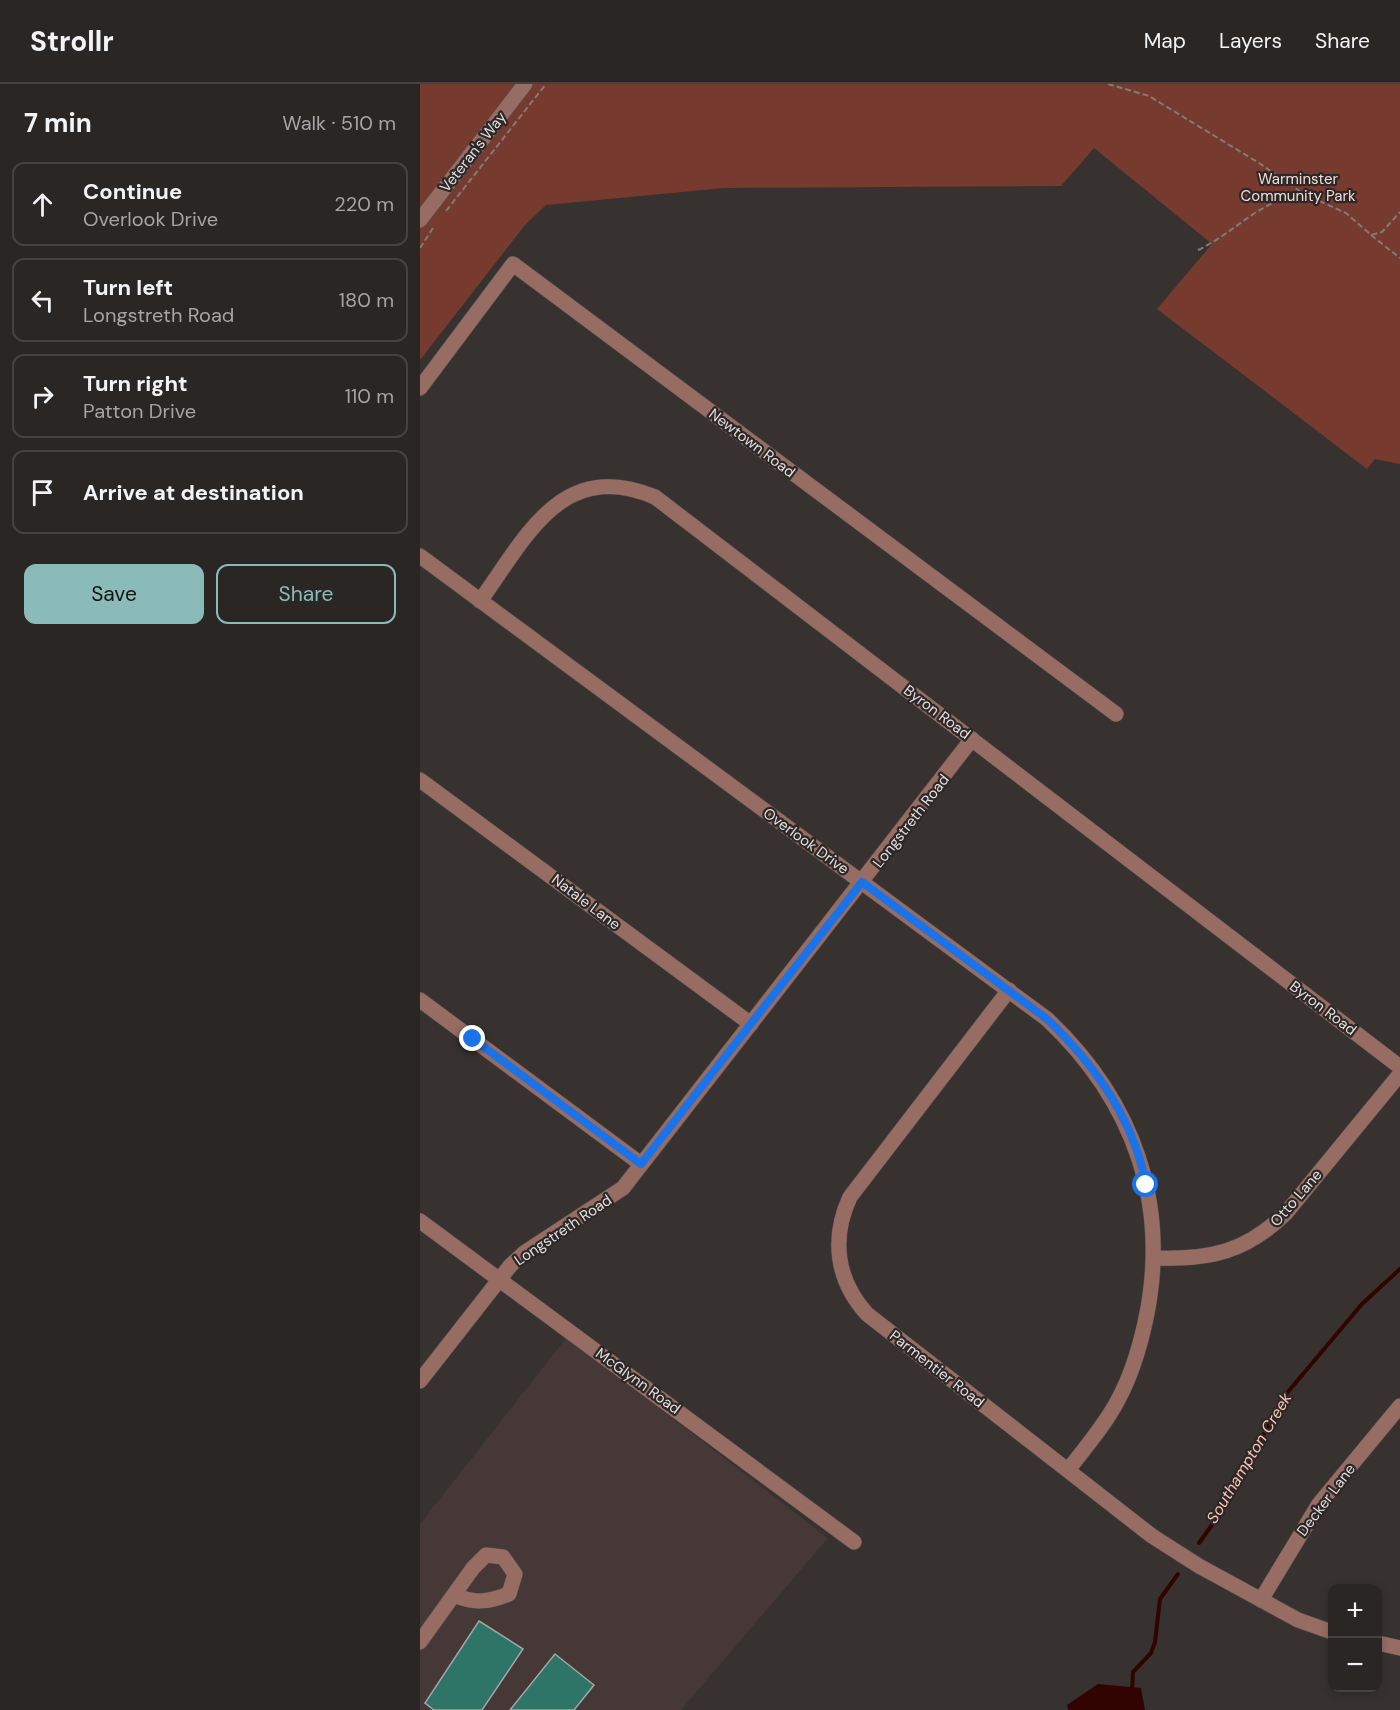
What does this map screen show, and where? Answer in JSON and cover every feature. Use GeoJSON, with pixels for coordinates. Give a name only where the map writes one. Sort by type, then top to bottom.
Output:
{"type":"FeatureCollection","features":[{"type":"Feature","properties":{"kind":"street","name":"Veteran's Way"},"geometry":{"type":"LineString","coordinates":[[427,223],[525,84]]}},
{"type":"Feature","properties":{"kind":"street","name":"Newtown Road"},"geometry":{"type":"LineString","coordinates":[[420,388],[513,264],[1116,714]]}},
{"type":"Feature","properties":{"kind":"street","name":"Byron Road"},"geometry":{"type":"LineString","coordinates":[[480,601],[535,525],[559,500],[583,489],[599,486],[632,487],[655,497],[1400,1067]]}},
{"type":"Feature","properties":{"kind":"street","name":"Overlook Drive"},"geometry":{"type":"LineString","coordinates":[[420,556],[1009,990],[1069,1040],[1114,1101],[1144,1170],[1153,1227],[1154,1258],[1151,1296],[1140,1343],[1128,1379],[1098,1431],[1068,1470]]}},
{"type":"Feature","properties":{"kind":"street","name":"Longstreth Road"},"geometry":{"type":"LineString","coordinates":[[420,1381],[500,1279],[524,1253],[610,1198],[641,1164],[972,739]]}},
{"type":"Feature","properties":{"kind":"street","name":"Natale Lane"},"geometry":{"type":"LineString","coordinates":[[420,780],[751,1024]]}},
{"type":"Feature","properties":{"kind":"street","name":"Parmentier Road"},"geometry":{"type":"LineString","coordinates":[[1009,990],[859,1184],[843,1212],[838,1244],[846,1286],[867,1314],[1159,1541],[1298,1620],[1328,1631]]}},
{"type":"Feature","properties":{"kind":"street"},"geometry":{"type":"LineString","coordinates":[[420,1000],[641,1164]]}},
{"type":"Feature","properties":{"kind":"street","name":"Otto Lane"},"geometry":{"type":"LineString","coordinates":[[1154,1258],[1177,1259],[1225,1252],[1250,1242],[1270,1229],[1287,1213],[1400,1074]]}},
{"type":"Feature","properties":{"kind":"street","name":"McGlynn Road"},"geometry":{"type":"LineString","coordinates":[[420,1221],[854,1542]]}},
{"type":"Feature","properties":{"kind":"street","name":"Decker Lane"},"geometry":{"type":"LineString","coordinates":[[1261,1600],[1319,1504],[1400,1406]]}},
{"type":"Feature","properties":{"kind":"street"},"geometry":{"type":"LineString","coordinates":[[420,1642],[454,1595]]}},
{"type":"Feature","properties":{"kind":"street"},"geometry":{"type":"LineString","coordinates":[[1382,1644],[1400,1648]]}},
{"type":"Feature","properties":{"kind":"path"},"geometry":{"type":"LineString","coordinates":[[441,218],[546,84]]}},
{"type":"Feature","properties":{"kind":"path"},"geometry":{"type":"LineString","coordinates":[[1108,84],[1149,96],[1259,163],[1304,194],[1346,213],[1400,258]]}},
{"type":"Feature","properties":{"kind":"path"},"geometry":{"type":"LineString","coordinates":[[1198,250],[1216,242],[1257,210],[1280,198],[1304,194]]}},
{"type":"Feature","properties":{"kind":"path"},"geometry":{"type":"LineString","coordinates":[[1371,236],[1383,232],[1400,212]]}},
{"type":"Feature","properties":{"kind":"path"},"geometry":{"type":"LineString","coordinates":[[420,248],[427,223]]}},
{"type":"Feature","properties":{"kind":"shaded area"},"geometry":{"type":"Polygon","coordinates":[[[567,1337],[828,1538],[681,1710],[420,1710],[420,1524],[567,1337]]]}},
{"type":"Feature","properties":{"kind":"shaded area"},"geometry":{"type":"Polygon","coordinates":[[[1098,1684],[1141,1688],[1145,1710],[1068,1710],[1067,1705],[1098,1684]]]}},
{"type":"Feature","properties":{"kind":"green space","name":"Warminster Community Park"},"geometry":{"type":"Polygon","coordinates":[[[420,84],[1400,84],[1400,464],[1375,459],[1367,469],[1157,309],[1212,244],[1094,148],[1061,186],[724,188],[546,205],[525,225],[420,360],[420,84]]]}},
{"type":"Feature","properties":{"kind":"building"},"geometry":{"type":"Polygon","coordinates":[[[479,1621],[523,1649],[482,1710],[434,1710],[425,1703],[479,1621]]]}},
{"type":"Feature","properties":{"kind":"building"},"geometry":{"type":"Polygon","coordinates":[[[555,1654],[594,1685],[574,1710],[510,1710],[555,1654]]]}},
{"type":"Feature","properties":{"kind":"waterway","name":"Southampton Creek"},"geometry":{"type":"LineString","coordinates":[[1199,1543],[1217,1518],[1287,1393],[1362,1304],[1400,1269]]}},
{"type":"Feature","properties":{"kind":"waterway","name":"Southampton Creek"},"geometry":{"type":"LineString","coordinates":[[1132,1691],[1133,1672],[1151,1653],[1155,1642],[1160,1599],[1178,1574]]}},
{"type":"Feature","properties":{"kind":"route"},"geometry":{"type":"LineString","coordinates":[[473,1039],[641,1164],[862,882],[1047,1019],[1069,1040],[1095,1072],[1114,1101],[1135,1144],[1144,1170],[1146,1185]]}}]}
